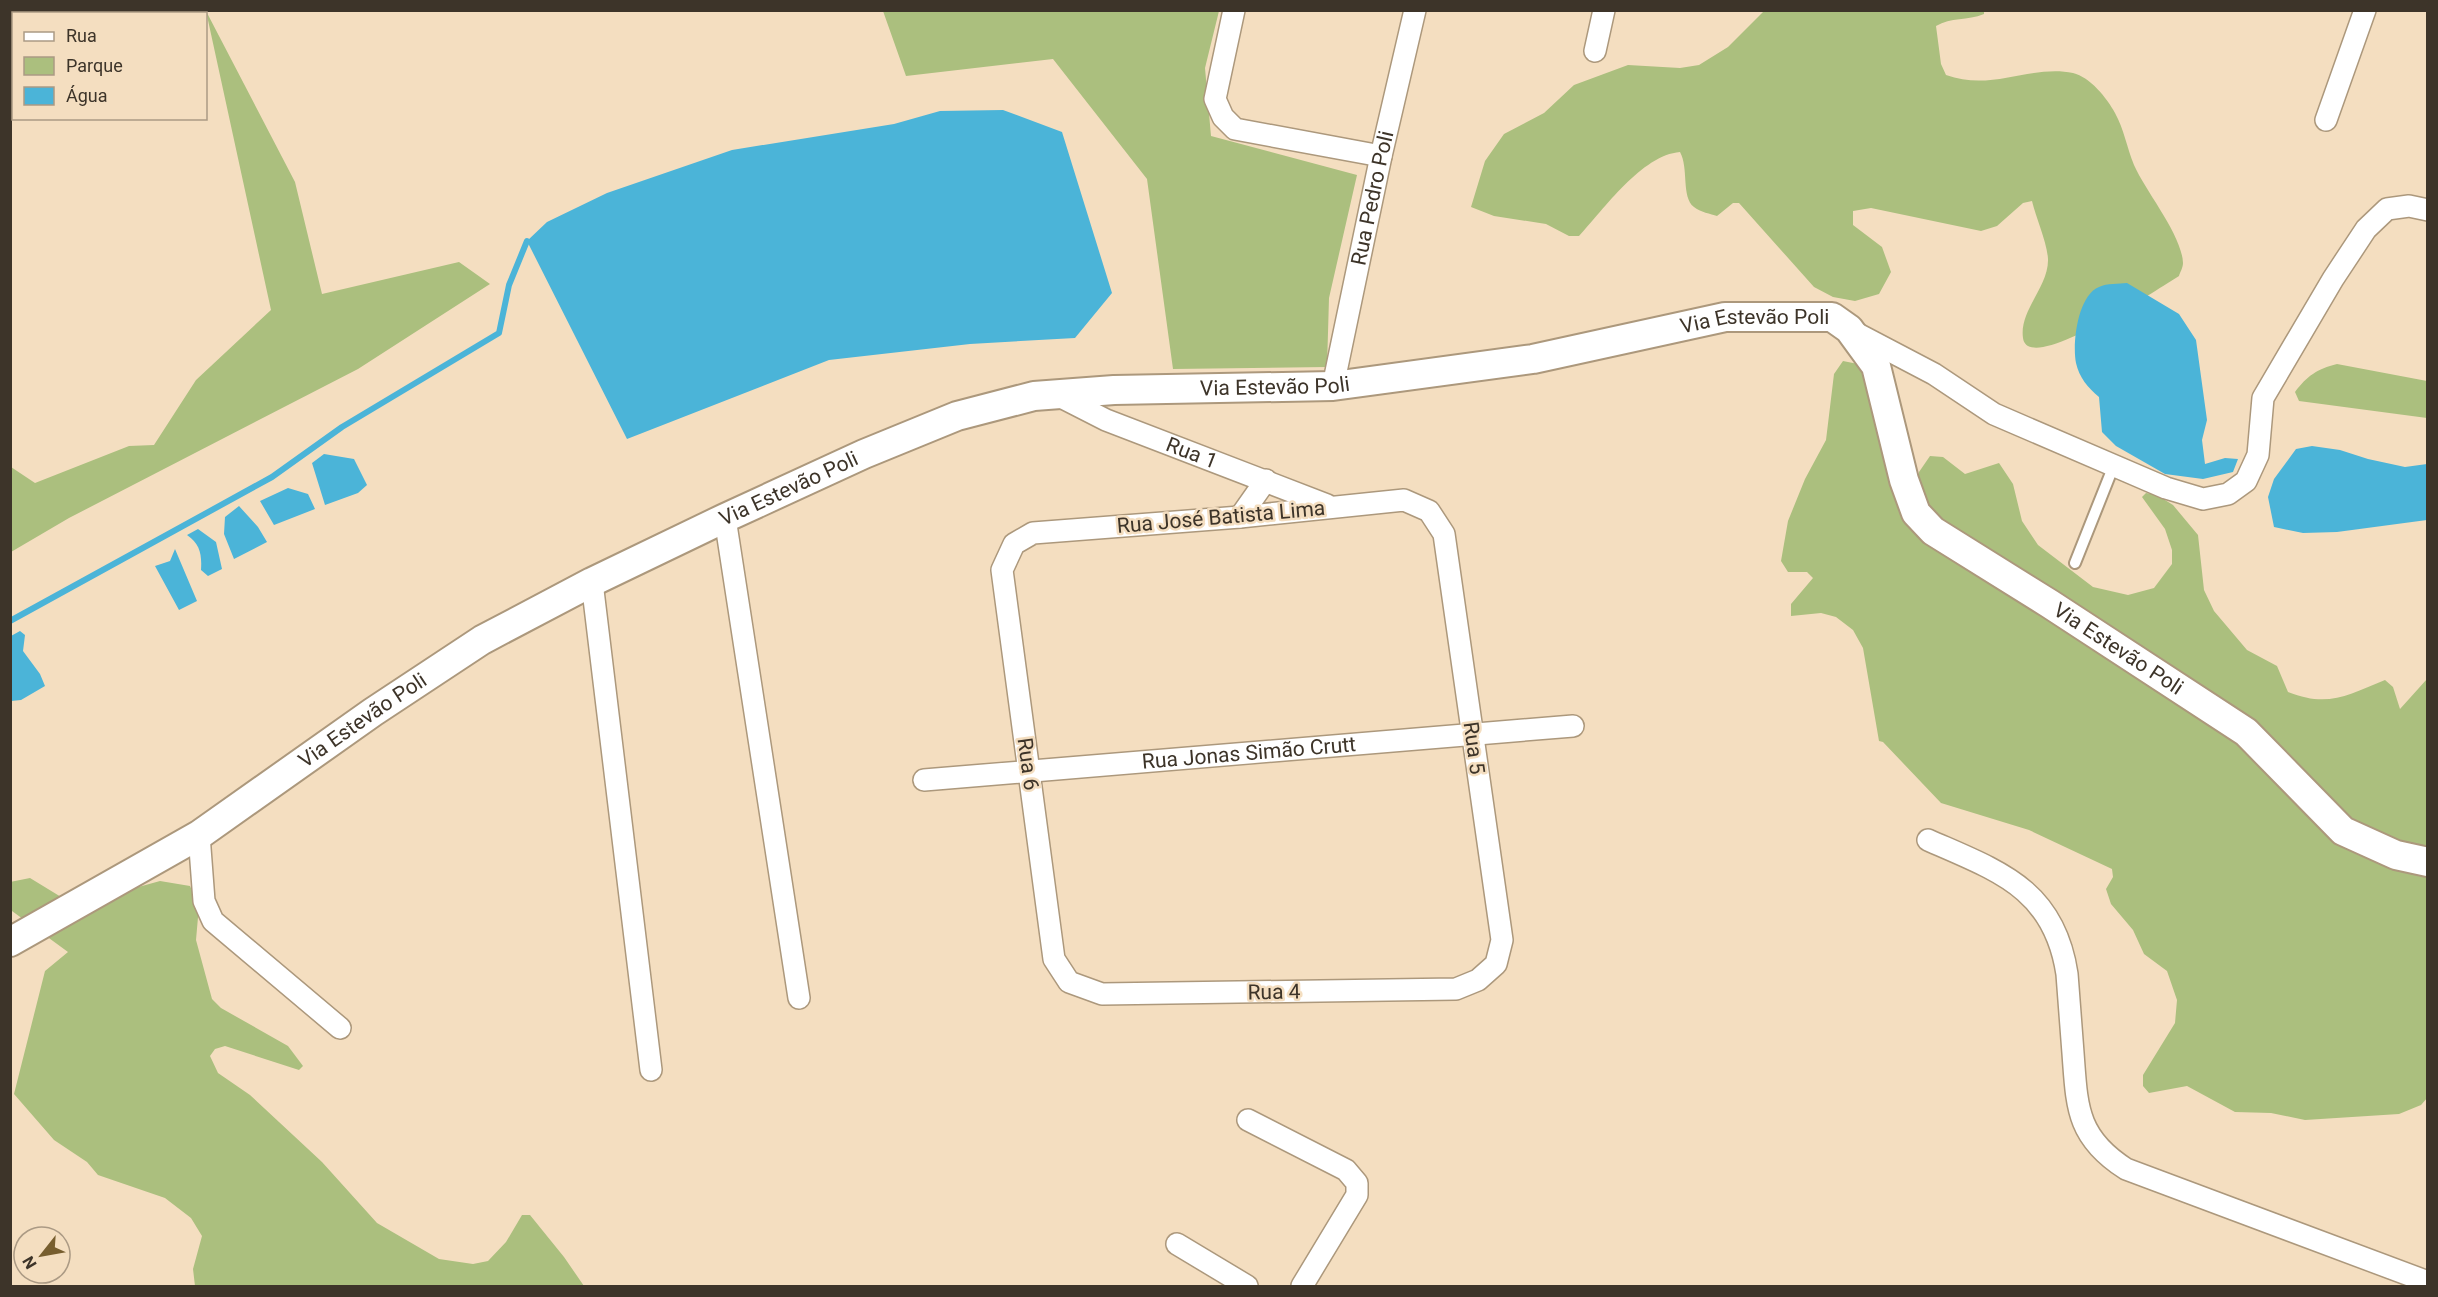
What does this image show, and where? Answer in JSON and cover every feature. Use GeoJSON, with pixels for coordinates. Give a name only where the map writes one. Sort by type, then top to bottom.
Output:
{"type":"FeatureCollection","features":[{"type":"Feature","properties":{"kind":"main road","name":"Via Estevão Poli"},"geometry":{"type":"LineString","coordinates":[[10,942],[199,835],[373,712],[482,640],[592,582],[725,518],[864,454],[957,416],[1034,396],[1056,394],[1114,390],[1333,386],[1533,360],[1725,317],[1832,317],[1849,329],[1876,366],[1904,480],[1916,513],[1933,531],[2050,603],[2246,732],[2343,831],[2396,855],[2427,862]]}},
{"type":"Feature","properties":{"kind":"street"},"geometry":{"type":"LineString","coordinates":[[1234,10],[1215,99],[1223,117],[1235,129],[1381,156]]}},
{"type":"Feature","properties":{"kind":"street","name":"Rua Pedro Poli"},"geometry":{"type":"LineString","coordinates":[[1333,386],[1381,156],[1415,10]]}},
{"type":"Feature","properties":{"kind":"street"},"geometry":{"type":"LineString","coordinates":[[1595,51],[1604,10]]}},
{"type":"Feature","properties":{"kind":"street"},"geometry":{"type":"LineString","coordinates":[[2326,120],[2365,10]]}},
{"type":"Feature","properties":{"kind":"street"},"geometry":{"type":"LineString","coordinates":[[1849,329],[1934,374],[1994,414],[2166,488],[2203,499],[2228,494],[2246,481],[2258,455],[2263,398],[2333,279],[2366,229],[2387,209],[2409,206],[2427,210]]}},
{"type":"Feature","properties":{"kind":"street","name":"Rua 1"},"geometry":{"type":"LineString","coordinates":[[1056,394],[1106,420],[1331,506]]}},
{"type":"Feature","properties":{"kind":"street"},"geometry":{"type":"LineString","coordinates":[[1240,517],[1266,480]]}},
{"type":"Feature","properties":{"kind":"street","name":"Rua José Batista Lima"},"geometry":{"type":"LineString","coordinates":[[1014,544],[1033,533],[1240,517],[1404,500],[1429,511]]}},
{"type":"Feature","properties":{"kind":"street","name":"Rua 5"},"geometry":{"type":"LineString","coordinates":[[1429,511],[1444,534],[1502,940],[1496,964],[1478,980]]}},
{"type":"Feature","properties":{"kind":"street"},"geometry":{"type":"LineString","coordinates":[[725,518],[799,999]]}},
{"type":"Feature","properties":{"kind":"street","name":"Rua 6"},"geometry":{"type":"LineString","coordinates":[[1014,544],[1002,570],[1054,959],[1069,982]]}},
{"type":"Feature","properties":{"kind":"street"},"geometry":{"type":"LineString","coordinates":[[592,582],[651,1070]]}},
{"type":"Feature","properties":{"kind":"street","name":"Rua Jonas Simão Crutt"},"geometry":{"type":"LineString","coordinates":[[924,780],[1573,726]]}},
{"type":"Feature","properties":{"kind":"street"},"geometry":{"type":"LineString","coordinates":[[199,835],[204,901],[213,921],[340,1028]]}},
{"type":"Feature","properties":{"kind":"street"},"geometry":{"type":"LineString","coordinates":[[1928,840],[2001,872],[2014,881],[2037,903],[2054,929],[2067,974],[2076,1104],[2086,1129],[2108,1156],[2126,1169],[2427,1282]]}},
{"type":"Feature","properties":{"kind":"street","name":"Rua 4"},"geometry":{"type":"LineString","coordinates":[[1069,982],[1102,994],[1456,989],[1478,980]]}},
{"type":"Feature","properties":{"kind":"street"},"geometry":{"type":"LineString","coordinates":[[1248,1120],[1346,1170],[1357,1183],[1357,1195],[1302,1287]]}},
{"type":"Feature","properties":{"kind":"street"},"geometry":{"type":"LineString","coordinates":[[1178,1244],[1247,1287]]}},
{"type":"Feature","properties":{"kind":"lane"},"geometry":{"type":"LineString","coordinates":[[2075,563],[2114,465]]}},
{"type":"Feature","properties":{"kind":"green space"},"geometry":{"type":"Polygon","coordinates":[[[883,11],[1219,11],[1205,68],[1211,136],[1357,175],[1329,298],[1327,367],[1173,369],[1147,179],[1053,59],[906,76],[883,11]]]}},
{"type":"Feature","properties":{"kind":"green space"},"geometry":{"type":"Polygon","coordinates":[[[1764,11],[1984,11],[1984,14],[1978,16],[1947,21],[1936,26],[1941,64],[1946,75],[1979,81],[2058,71],[2079,75],[2092,83],[2115,113],[2134,165],[2177,240],[2183,263],[2179,276],[2123,310],[2070,338],[2047,346],[2030,347],[2023,338],[2025,318],[2044,279],[2048,259],[2032,201],[2023,203],[1997,226],[1981,231],[1871,208],[1853,211],[1853,225],[1882,247],[1891,272],[1879,294],[1855,301],[1833,297],[1814,287],[1739,203],[1733,203],[1717,216],[1694,207],[1686,189],[1683,159],[1680,152],[1666,155],[1638,173],[1612,198],[1579,236],[1569,236],[1546,224],[1494,216],[1471,207],[1485,161],[1504,134],[1544,113],[1574,85],[1628,65],[1680,68],[1699,65],[1728,47],[1764,11]]]}},
{"type":"Feature","properties":{"kind":"green space"},"geometry":{"type":"Polygon","coordinates":[[[207,13],[295,182],[322,294],[459,262],[490,284],[358,369],[69,518],[11,552],[11,467],[35,483],[129,446],[154,445],[196,380],[271,310],[207,13]]]}},
{"type":"Feature","properties":{"kind":"green space"},"geometry":{"type":"Polygon","coordinates":[[[1843,361],[1868,366],[1919,506],[1919,472],[1930,456],[1943,457],[1965,474],[1999,463],[2013,484],[2022,521],[2038,545],[2093,587],[2128,595],[2154,588],[2172,564],[2172,550],[2165,529],[2142,497],[2146,493],[2157,495],[2173,505],[2198,535],[2204,590],[2214,611],[2247,650],[2277,666],[2288,692],[2315,699],[2338,698],[2385,680],[2393,687],[2400,709],[2427,679],[2428,1097],[2421,1105],[2399,1114],[2305,1120],[2271,1113],[2235,1112],[2187,1086],[2149,1093],[2143,1086],[2143,1075],[2175,1023],[2177,1000],[2167,971],[2144,954],[2133,930],[2111,904],[2106,889],[2113,877],[2112,869],[2029,830],[1941,803],[1883,742],[1879,741],[1863,648],[1853,630],[1836,617],[1821,613],[1791,616],[1791,604],[1813,578],[1807,572],[1788,572],[1781,561],[1788,521],[1805,479],[1826,440],[1834,374],[1843,361]]]}},
{"type":"Feature","properties":{"kind":"green space"},"geometry":{"type":"Polygon","coordinates":[[[2337,364],[2427,381],[2427,418],[2299,401],[2295,392],[2304,382],[2318,371],[2337,364]]]}},
{"type":"Feature","properties":{"kind":"green space"},"geometry":{"type":"Polygon","coordinates":[[[30,878],[66,900],[81,903],[160,881],[190,886],[199,906],[196,940],[212,999],[221,1008],[288,1046],[303,1066],[299,1070],[225,1046],[215,1049],[210,1056],[218,1073],[250,1095],[322,1162],[377,1223],[439,1259],[473,1264],[488,1261],[506,1242],[522,1215],[530,1215],[584,1286],[195,1286],[193,1269],[202,1236],[191,1218],[165,1198],[98,1175],[87,1162],[54,1140],[14,1094],[45,971],[68,952],[12,911],[10,882],[30,878]]]}},
{"type":"Feature","properties":{"kind":"water"},"geometry":{"type":"Polygon","coordinates":[[[1003,110],[1062,132],[1112,293],[1075,338],[970,344],[829,360],[627,439],[527,241],[547,222],[607,193],[732,150],[894,124],[940,111],[1003,110]]]}},
{"type":"Feature","properties":{"kind":"water"},"geometry":{"type":"Polygon","coordinates":[[[2127,283],[2179,314],[2196,340],[2207,420],[2202,440],[2205,464],[2225,458],[2238,459],[2233,472],[2203,479],[2165,474],[2116,446],[2102,432],[2099,397],[2084,382],[2076,363],[2075,344],[2078,320],[2086,299],[2092,292],[2106,285],[2127,283]]]}},
{"type":"Feature","properties":{"kind":"water"},"geometry":{"type":"Polygon","coordinates":[[[2312,446],[2340,450],[2405,467],[2427,464],[2427,520],[2337,532],[2303,533],[2274,527],[2268,497],[2274,479],[2296,449],[2312,446]]]}},
{"type":"Feature","properties":{"kind":"water"},"geometry":{"type":"Polygon","coordinates":[[[324,454],[354,459],[367,485],[358,493],[325,505],[312,463],[324,454]]]}},
{"type":"Feature","properties":{"kind":"water"},"geometry":{"type":"Polygon","coordinates":[[[288,488],[308,494],[315,509],[274,525],[260,501],[288,488]]]}},
{"type":"Feature","properties":{"kind":"water"},"geometry":{"type":"Polygon","coordinates":[[[239,506],[258,527],[267,542],[234,559],[224,534],[225,517],[239,506]]]}},
{"type":"Feature","properties":{"kind":"water"},"geometry":{"type":"Polygon","coordinates":[[[198,529],[216,542],[222,569],[208,576],[201,570],[201,559],[197,546],[187,535],[198,529]]]}},
{"type":"Feature","properties":{"kind":"water"},"geometry":{"type":"Polygon","coordinates":[[[175,549],[197,601],[179,610],[155,566],[170,561],[175,549]]]}},
{"type":"Feature","properties":{"kind":"water"},"geometry":{"type":"Polygon","coordinates":[[[20,631],[25,635],[23,651],[40,674],[45,686],[21,700],[11,701],[11,636],[20,631]]]}},
{"type":"Feature","properties":{"kind":"waterway"},"geometry":{"type":"LineString","coordinates":[[10,621],[272,477],[342,427],[499,333],[509,285],[527,241]]}}]}
